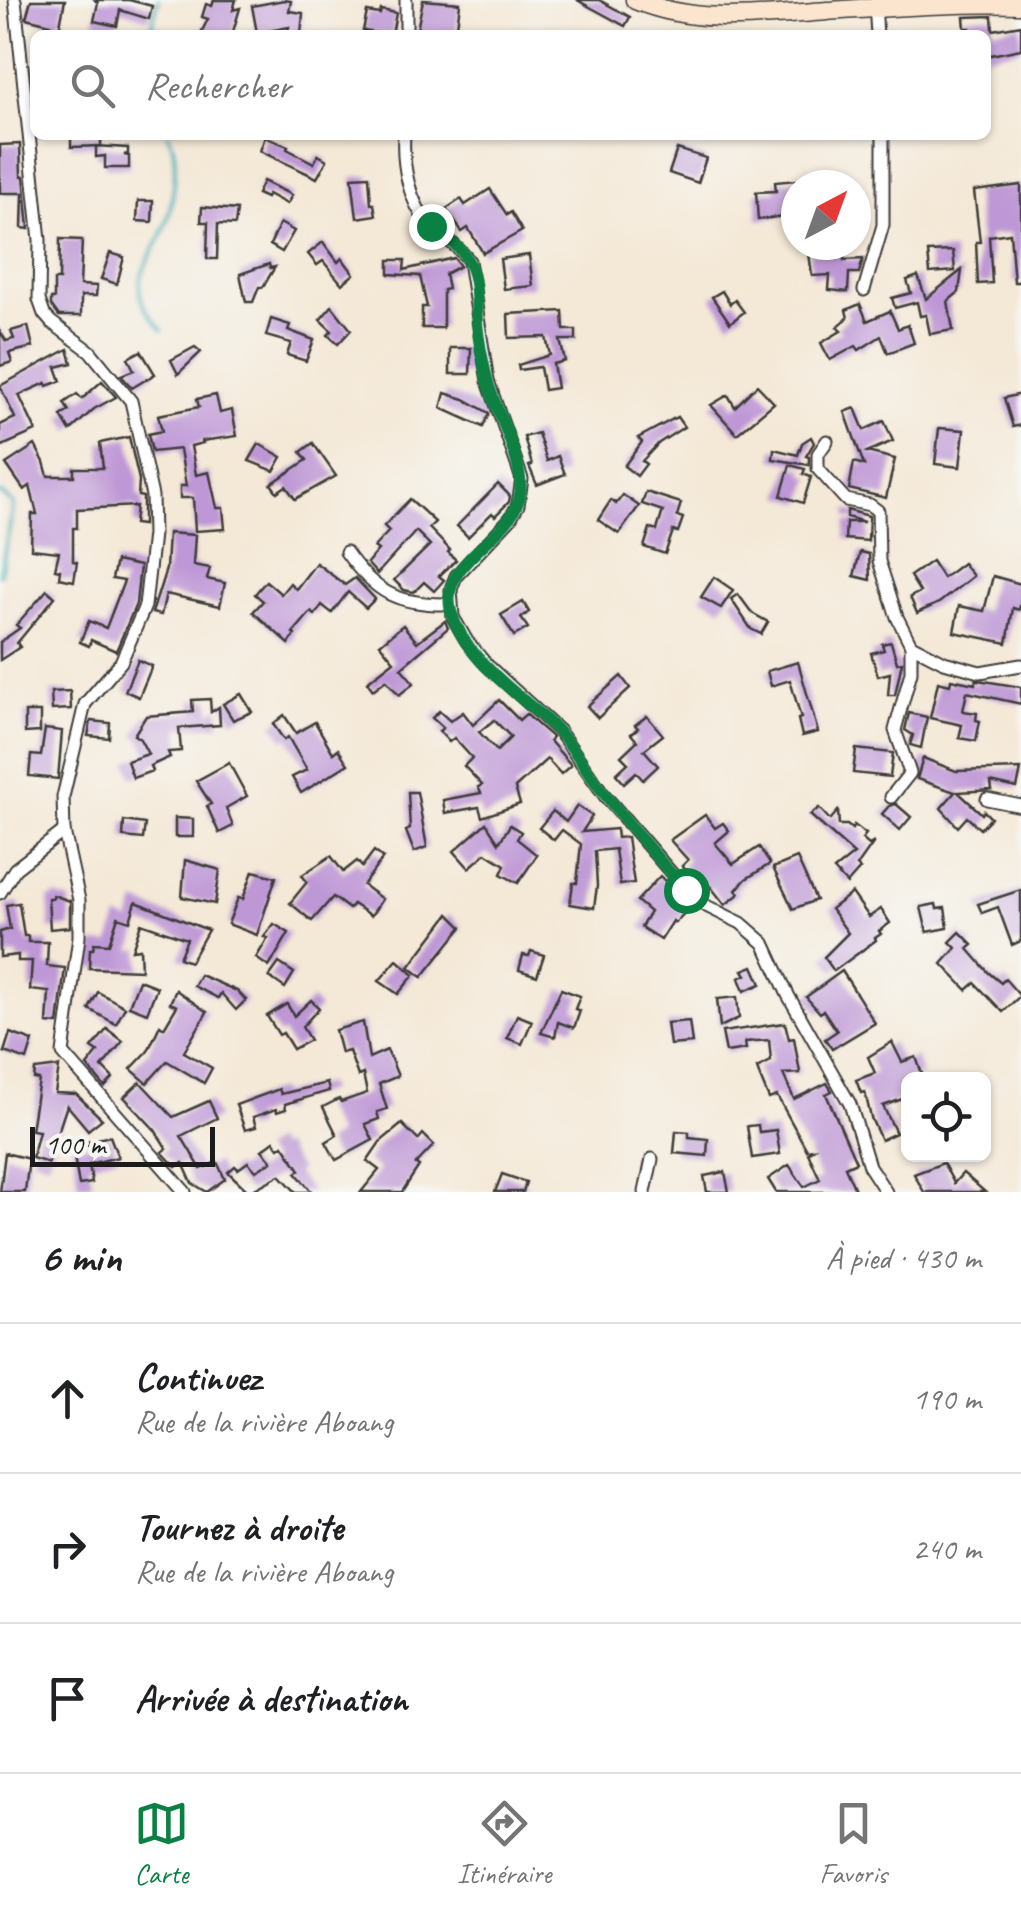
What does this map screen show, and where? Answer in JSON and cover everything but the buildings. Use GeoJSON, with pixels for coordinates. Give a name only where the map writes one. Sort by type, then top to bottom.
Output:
{"type":"FeatureCollection","features":[{"type":"Feature","properties":{"kind":"street"},"geometry":{"type":"LineString","coordinates":[[16,0],[40,240],[39,300],[51,322],[90,351],[131,401],[152,496],[153,534],[145,606],[121,662],[84,704],[63,796],[64,831],[79,900],[79,937],[63,1053],[184,1192]]}},
{"type":"Feature","properties":{"kind":"street"},"geometry":{"type":"LineString","coordinates":[[406,0],[406,30]]}},
{"type":"Feature","properties":{"kind":"street"},"geometry":{"type":"LineString","coordinates":[[636,0],[672,13],[706,19],[752,10],[1021,4]]}},
{"type":"Feature","properties":{"kind":"street"},"geometry":{"type":"LineString","coordinates":[[875,5],[877,30]]}},
{"type":"Feature","properties":{"kind":"street"},"geometry":{"type":"LineString","coordinates":[[404,140],[405,169],[419,208],[431,226],[461,250],[473,274],[479,342],[488,381],[522,479],[518,505],[510,518],[456,576],[450,604],[453,617],[467,642],[558,731],[606,796],[686,890],[698,902],[742,923],[764,943],[788,995],[850,1104],[869,1166],[886,1192]]}},
{"type":"Feature","properties":{"kind":"street"},"geometry":{"type":"LineString","coordinates":[[864,290],[884,225],[883,140]]}},
{"type":"Feature","properties":{"kind":"street"},"geometry":{"type":"LineString","coordinates":[[827,441],[818,454],[818,469],[846,500],[878,512],[879,561],[896,617],[911,645],[910,672],[896,730],[910,774],[891,797]]}},
{"type":"Feature","properties":{"kind":"street"},"geometry":{"type":"LineString","coordinates":[[346,552],[365,580],[390,594],[419,604],[450,604]]}},
{"type":"Feature","properties":{"kind":"street"},"geometry":{"type":"LineString","coordinates":[[911,645],[944,662],[980,672],[1021,664]]}},
{"type":"Feature","properties":{"kind":"street"},"geometry":{"type":"LineString","coordinates":[[987,799],[1021,806]]}},
{"type":"Feature","properties":{"kind":"street"},"geometry":{"type":"LineString","coordinates":[[0,893],[15,869],[64,831]]}},
{"type":"Feature","properties":{"kind":"street"},"geometry":{"type":"LineString","coordinates":[[645,1192],[652,1159]]}},
{"type":"Feature","properties":{"kind":"waterway"},"geometry":{"type":"LineString","coordinates":[[149,30],[158,0]]}},
{"type":"Feature","properties":{"kind":"waterway"},"geometry":{"type":"LineString","coordinates":[[162,330],[144,306],[140,285],[172,200],[175,170],[170,140]]}},
{"type":"Feature","properties":{"kind":"waterway"},"geometry":{"type":"LineString","coordinates":[[0,493],[14,504],[0,575]]}},
{"type":"Feature","properties":{"kind":"route"},"geometry":{"type":"LineString","coordinates":[[431,226],[461,250],[473,274],[479,342],[488,381],[522,479],[518,505],[510,518],[456,576],[450,589],[453,617],[486,664],[558,731],[606,796],[686,890]]}}]}
